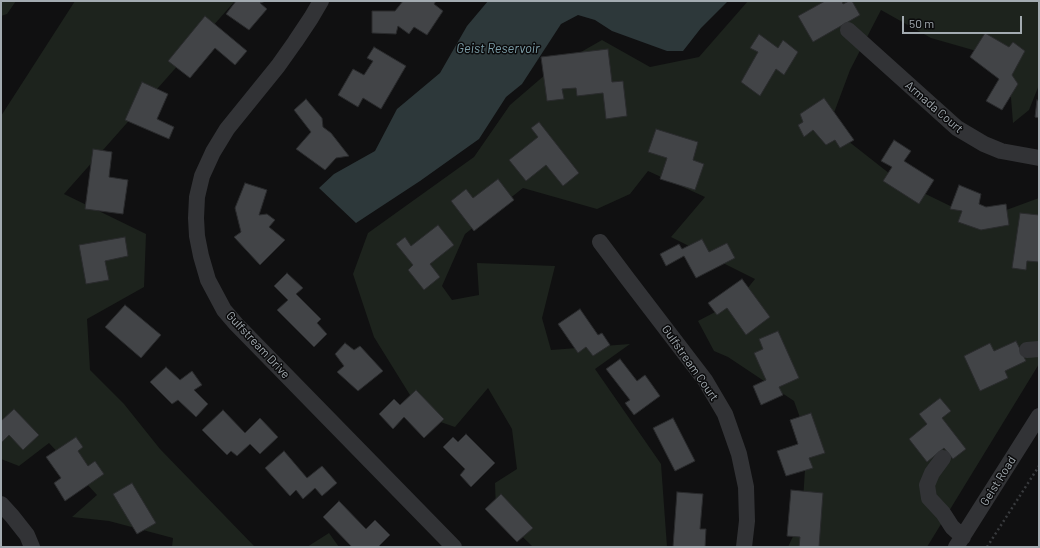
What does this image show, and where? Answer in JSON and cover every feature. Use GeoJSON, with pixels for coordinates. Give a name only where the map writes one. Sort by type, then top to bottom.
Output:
{"type":"FeatureCollection","features":[{"type":"Feature","properties":{"kind":"street","name":"Gulfstream Drive"},"geometry":{"type":"LineString","coordinates":[[320,1],[311,18],[278,66],[227,129],[213,152],[202,176],[197,197],[197,236],[201,256],[208,280],[224,310],[236,324],[454,547]]}},
{"type":"Feature","properties":{"kind":"street","name":"Armada Court"},"geometry":{"type":"LineString","coordinates":[[848,30],[957,128],[984,144],[1001,151],[1039,158]]}},
{"type":"Feature","properties":{"kind":"street","name":"Gulfstream Court"},"geometry":{"type":"LineString","coordinates":[[600,242],[705,380],[725,414],[739,454],[746,487],[747,521],[744,547]]}},
{"type":"Feature","properties":{"kind":"street","name":"Geist Road"},"geometry":{"type":"LineString","coordinates":[[959,542],[1039,416]]}},
{"type":"Feature","properties":{"kind":"street"},"geometry":{"type":"LineString","coordinates":[[943,458],[932,472],[927,485],[928,498],[943,513],[959,542]]}},
{"type":"Feature","properties":{"kind":"street"},"geometry":{"type":"LineString","coordinates":[[1,504],[12,516],[30,541]]}},
{"type":"Feature","properties":{"kind":"path"},"geometry":{"type":"LineString","coordinates":[[988,547],[1039,466]]}},
{"type":"Feature","properties":{"kind":"shaded area"},"geometry":{"type":"Polygon","coordinates":[[[1,1],[16,1],[7,14],[1,16],[1,1]]]}},
{"type":"Feature","properties":{"kind":"shaded area"},"geometry":{"type":"Polygon","coordinates":[[[75,1],[235,1],[64,194],[146,234],[144,287],[87,319],[90,370],[124,404],[160,449],[255,547],[172,547],[173,538],[109,521],[72,517],[97,495],[49,443],[19,466],[1,459],[1,116],[75,1]]]}},
{"type":"Feature","properties":{"kind":"shaded area"},"geometry":{"type":"Polygon","coordinates":[[[748,1],[1039,1],[1039,85],[1029,110],[1013,123],[1008,60],[931,38],[881,10],[850,70],[829,126],[899,181],[979,220],[1039,198],[1039,364],[927,547],[788,547],[802,517],[807,437],[794,401],[728,357],[714,351],[698,321],[738,300],[755,279],[671,237],[705,197],[648,171],[630,194],[597,209],[523,188],[465,234],[442,286],[452,300],[479,295],[477,263],[555,266],[542,318],[551,350],[630,344],[595,369],[661,464],[667,547],[533,547],[496,511],[495,483],[517,469],[512,429],[488,388],[455,427],[423,416],[374,337],[353,274],[368,233],[474,157],[510,105],[553,68],[602,40],[650,67],[699,57],[748,1]]]}},
{"type":"Feature","properties":{"kind":"shaded area"},"geometry":{"type":"Polygon","coordinates":[[[329,533],[339,547],[307,547],[329,533]]]}},
{"type":"Feature","properties":{"kind":"water","name":"Geist Reservoir"},"geometry":{"type":"Polygon","coordinates":[[[488,1],[728,1],[701,28],[683,51],[667,51],[612,31],[595,20],[578,15],[561,24],[522,84],[506,97],[479,139],[420,181],[356,223],[319,188],[334,174],[375,151],[397,109],[440,73],[467,26],[488,1]]]}},
{"type":"Feature","properties":{"kind":"building"},"geometry":{"type":"Polygon","coordinates":[[[236,1],[266,1],[260,3],[267,9],[249,30],[226,14],[236,1]]]}},
{"type":"Feature","properties":{"kind":"building"},"geometry":{"type":"Polygon","coordinates":[[[403,1],[436,1],[434,4],[443,11],[427,35],[414,27],[409,34],[398,26],[396,34],[372,33],[372,11],[395,11],[403,1]]]}},
{"type":"Feature","properties":{"kind":"building"},"geometry":{"type":"Polygon","coordinates":[[[825,1],[842,1],[843,4],[852,1],[860,15],[813,42],[798,16],[825,1]]]}},
{"type":"Feature","properties":{"kind":"building"},"geometry":{"type":"Polygon","coordinates":[[[205,16],[247,51],[235,65],[215,48],[190,78],[168,61],[205,16]]]}},
{"type":"Feature","properties":{"kind":"building"},"geometry":{"type":"Polygon","coordinates":[[[985,33],[1009,47],[1013,42],[1025,51],[1012,75],[1018,84],[1002,110],[986,101],[999,79],[970,57],[985,33]]]}},
{"type":"Feature","properties":{"kind":"building"},"geometry":{"type":"Polygon","coordinates":[[[759,34],[778,48],[783,40],[798,52],[784,75],[776,69],[760,96],[741,82],[758,52],[750,48],[759,34]]]}},
{"type":"Feature","properties":{"kind":"building"},"geometry":{"type":"Polygon","coordinates":[[[374,47],[406,66],[381,109],[363,98],[358,107],[338,95],[353,69],[364,75],[373,61],[367,58],[374,47]]]}},
{"type":"Feature","properties":{"kind":"building"},"geometry":{"type":"Polygon","coordinates":[[[608,49],[612,82],[623,81],[627,116],[606,119],[603,93],[577,96],[576,88],[562,89],[564,99],[547,101],[541,57],[608,49]]]}},
{"type":"Feature","properties":{"kind":"building"},"geometry":{"type":"Polygon","coordinates":[[[142,82],[168,94],[157,119],[174,127],[169,139],[125,120],[142,82]]]}},
{"type":"Feature","properties":{"kind":"building"},"geometry":{"type":"Polygon","coordinates":[[[824,98],[854,140],[840,148],[835,140],[826,145],[813,130],[804,137],[798,125],[803,122],[800,114],[824,98]]]}},
{"type":"Feature","properties":{"kind":"building"},"geometry":{"type":"Polygon","coordinates":[[[306,99],[322,118],[323,127],[331,133],[349,156],[336,158],[325,170],[296,149],[311,132],[294,110],[306,99]]]}},
{"type":"Feature","properties":{"kind":"building"},"geometry":{"type":"Polygon","coordinates":[[[1037,100],[1039,101],[1039,118],[1035,117],[1037,100]]]}},
{"type":"Feature","properties":{"kind":"building"},"geometry":{"type":"Polygon","coordinates":[[[539,122],[579,173],[563,186],[546,165],[526,181],[509,160],[538,137],[531,128],[539,122]]]}},
{"type":"Feature","properties":{"kind":"building"},"geometry":{"type":"Polygon","coordinates":[[[656,129],[698,142],[693,160],[704,164],[695,190],[660,179],[667,158],[648,152],[656,129]]]}},
{"type":"Feature","properties":{"kind":"building"},"geometry":{"type":"Polygon","coordinates":[[[894,140],[911,151],[904,161],[934,180],[919,204],[883,181],[892,167],[881,161],[894,140]]]}},
{"type":"Feature","properties":{"kind":"building"},"geometry":{"type":"Polygon","coordinates":[[[93,149],[112,152],[109,177],[128,180],[123,214],[85,209],[93,149]]]}},
{"type":"Feature","properties":{"kind":"building"},"geometry":{"type":"Polygon","coordinates":[[[498,179],[514,200],[474,231],[451,201],[466,189],[473,198],[498,179]]]}},
{"type":"Feature","properties":{"kind":"building"},"geometry":{"type":"Polygon","coordinates":[[[245,183],[267,190],[259,215],[267,214],[275,220],[269,227],[285,240],[260,265],[234,237],[241,232],[235,208],[245,183]]]}},
{"type":"Feature","properties":{"kind":"building"},"geometry":{"type":"Polygon","coordinates":[[[959,185],[981,194],[979,204],[986,207],[1006,204],[1009,225],[981,230],[958,222],[962,211],[950,209],[959,185]]]}},
{"type":"Feature","properties":{"kind":"building"},"geometry":{"type":"Polygon","coordinates":[[[1020,213],[1039,215],[1039,262],[1027,261],[1026,270],[1012,268],[1020,213]]]}},
{"type":"Feature","properties":{"kind":"building"},"geometry":{"type":"Polygon","coordinates":[[[438,225],[454,245],[430,264],[440,277],[424,290],[408,270],[413,265],[396,244],[405,237],[411,246],[438,225]]]}},
{"type":"Feature","properties":{"kind":"building"},"geometry":{"type":"Polygon","coordinates":[[[125,237],[128,256],[105,261],[109,280],[86,284],[79,245],[125,237]]]}},
{"type":"Feature","properties":{"kind":"building"},"geometry":{"type":"Polygon","coordinates":[[[702,239],[709,252],[727,243],[735,258],[696,278],[684,256],[666,266],[660,254],[679,244],[682,249],[702,239]]]}},
{"type":"Feature","properties":{"kind":"building"},"geometry":{"type":"Polygon","coordinates":[[[287,273],[303,288],[296,294],[321,319],[317,323],[327,334],[314,347],[277,310],[288,300],[274,286],[287,273]]]}},
{"type":"Feature","properties":{"kind":"building"},"geometry":{"type":"Polygon","coordinates":[[[742,279],[770,317],[746,335],[727,308],[717,315],[708,303],[742,279]]]}},
{"type":"Feature","properties":{"kind":"building"},"geometry":{"type":"Polygon","coordinates":[[[125,305],[161,335],[141,358],[105,327],[125,305]]]}},
{"type":"Feature","properties":{"kind":"building"},"geometry":{"type":"Polygon","coordinates":[[[580,309],[598,335],[602,333],[610,345],[593,356],[586,347],[578,353],[558,324],[580,309]]]}},
{"type":"Feature","properties":{"kind":"building"},"geometry":{"type":"Polygon","coordinates":[[[778,331],[799,378],[779,387],[783,395],[761,405],[753,386],[766,380],[754,353],[763,349],[759,339],[778,331]]]}},
{"type":"Feature","properties":{"kind":"building"},"geometry":{"type":"Polygon","coordinates":[[[1016,341],[1026,361],[1005,371],[1008,378],[980,391],[964,356],[990,343],[994,351],[1016,341]]]}},
{"type":"Feature","properties":{"kind":"building"},"geometry":{"type":"Polygon","coordinates":[[[345,343],[354,350],[360,346],[383,371],[358,391],[337,372],[344,366],[335,354],[345,343]]]}},
{"type":"Feature","properties":{"kind":"building"},"geometry":{"type":"Polygon","coordinates":[[[620,359],[637,381],[645,375],[660,396],[634,415],[625,403],[630,400],[606,369],[620,359]]]}},
{"type":"Feature","properties":{"kind":"building"},"geometry":{"type":"Polygon","coordinates":[[[166,367],[180,380],[192,371],[202,385],[194,390],[208,404],[196,417],[178,400],[172,404],[150,382],[166,367]]]}},
{"type":"Feature","properties":{"kind":"building"},"geometry":{"type":"Polygon","coordinates":[[[416,390],[444,419],[424,438],[404,417],[393,429],[379,414],[394,399],[400,405],[416,390]]]}},
{"type":"Feature","properties":{"kind":"building"},"geometry":{"type":"Polygon","coordinates":[[[940,398],[951,411],[942,418],[966,449],[953,459],[944,448],[927,462],[909,439],[927,424],[919,414],[940,398]]]}},
{"type":"Feature","properties":{"kind":"building"},"geometry":{"type":"Polygon","coordinates":[[[14,409],[39,435],[23,450],[9,435],[1,443],[1,421],[14,409]]]}},
{"type":"Feature","properties":{"kind":"building"},"geometry":{"type":"Polygon","coordinates":[[[223,410],[245,433],[260,418],[278,437],[260,454],[250,444],[237,456],[231,451],[227,455],[202,430],[223,410]]]}},
{"type":"Feature","properties":{"kind":"building"},"geometry":{"type":"Polygon","coordinates":[[[811,413],[825,453],[809,458],[813,468],[786,476],[777,451],[798,444],[790,420],[811,413]]]}},
{"type":"Feature","properties":{"kind":"building"},"geometry":{"type":"Polygon","coordinates":[[[673,418],[695,461],[675,471],[653,428],[673,418]]]}},
{"type":"Feature","properties":{"kind":"building"},"geometry":{"type":"Polygon","coordinates":[[[466,434],[495,463],[471,487],[460,475],[465,469],[443,447],[453,437],[458,442],[466,434]]]}},
{"type":"Feature","properties":{"kind":"building"},"geometry":{"type":"Polygon","coordinates":[[[76,437],[83,447],[78,451],[88,466],[95,461],[104,474],[65,501],[54,483],[61,478],[46,457],[76,437]]]}},
{"type":"Feature","properties":{"kind":"building"},"geometry":{"type":"Polygon","coordinates":[[[284,451],[307,478],[322,466],[337,483],[322,496],[315,488],[303,499],[296,490],[290,496],[265,468],[284,451]]]}},
{"type":"Feature","properties":{"kind":"building"},"geometry":{"type":"Polygon","coordinates":[[[132,483],[156,523],[137,534],[113,494],[132,483]]]}},
{"type":"Feature","properties":{"kind":"building"},"geometry":{"type":"Polygon","coordinates":[[[791,490],[823,493],[819,547],[799,547],[800,537],[787,536],[791,490]]]}},
{"type":"Feature","properties":{"kind":"building"},"geometry":{"type":"Polygon","coordinates":[[[677,492],[703,494],[700,529],[706,529],[705,547],[673,547],[677,492]]]}},
{"type":"Feature","properties":{"kind":"building"},"geometry":{"type":"Polygon","coordinates":[[[501,494],[533,528],[517,542],[485,509],[501,494]]]}},
{"type":"Feature","properties":{"kind":"building"},"geometry":{"type":"Polygon","coordinates":[[[339,501],[366,529],[375,520],[390,535],[378,547],[352,547],[323,517],[339,501]]]}}]}
